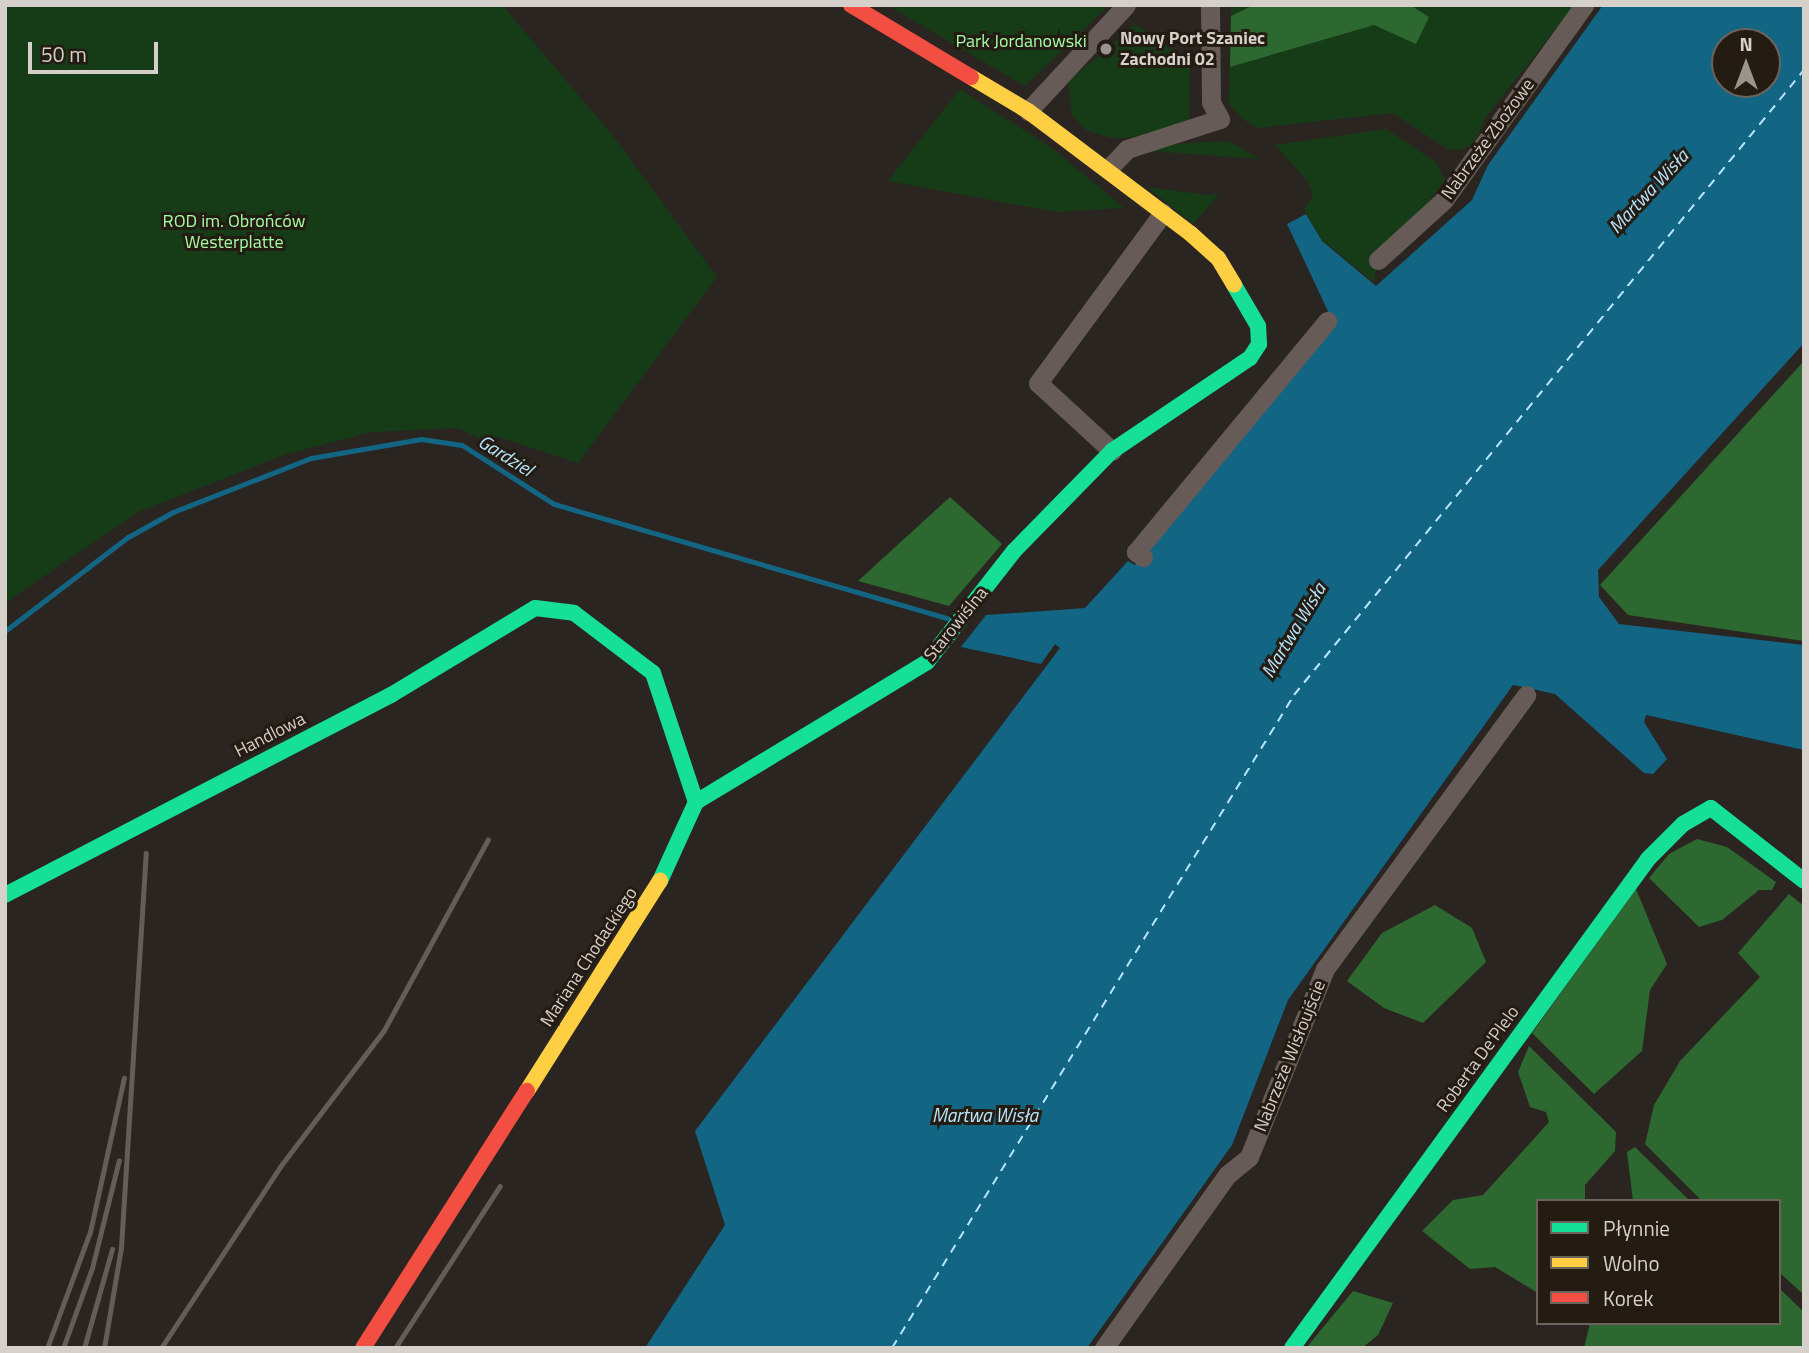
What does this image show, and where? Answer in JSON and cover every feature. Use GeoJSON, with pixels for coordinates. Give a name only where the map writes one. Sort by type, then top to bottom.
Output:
{"type":"FeatureCollection","features":[{"type":"Feature","properties":{"kind":"street","name":"Starowiślna"},"geometry":{"type":"LineString","coordinates":[[696,802],[905,677],[945,642],[1014,551],[1112,451],[1250,358],[1259,344],[1258,326],[1218,258],[1108,169],[1028,111],[851,5]]}},
{"type":"Feature","properties":{"kind":"street"},"geometry":{"type":"LineString","coordinates":[[1028,111],[1126,5]]}},
{"type":"Feature","properties":{"kind":"street"},"geometry":{"type":"LineString","coordinates":[[1108,169],[1127,149],[1220,119],[1211,102],[1210,5]]}},
{"type":"Feature","properties":{"kind":"street","name":"Nabrzeże Zbożowe"},"geometry":{"type":"LineString","coordinates":[[1378,260],[1444,200],[1584,5]]}},
{"type":"Feature","properties":{"kind":"street"},"geometry":{"type":"LineString","coordinates":[[1112,451],[1038,383],[1163,213]]}},
{"type":"Feature","properties":{"kind":"street"},"geometry":{"type":"LineString","coordinates":[[1143,557],[1136,552],[1327,321]]}},
{"type":"Feature","properties":{"kind":"street","name":"Handlowa"},"geometry":{"type":"LineString","coordinates":[[5,895],[391,695],[521,615],[550,607],[574,612],[626,647],[653,673],[696,802]]}},
{"type":"Feature","properties":{"kind":"street","name":"Nabrzeże Wisłoujście"},"geometry":{"type":"LineString","coordinates":[[1104,1348],[1227,1175],[1249,1157],[1325,969],[1526,695]]}},
{"type":"Feature","properties":{"kind":"street","name":"Mariana Chodackiego"},"geometry":{"type":"LineString","coordinates":[[363,1348],[650,898],[696,802]]}},
{"type":"Feature","properties":{"kind":"street","name":"Roberta De'Plelo"},"geometry":{"type":"LineString","coordinates":[[1292,1348],[1648,859],[1683,824],[1711,808],[1804,880]]}},
{"type":"Feature","properties":{"kind":"green space","name":"ROD im. Obrońców Westerplatte"},"geometry":{"type":"Polygon","coordinates":[[[5,5],[502,5],[614,137],[717,277],[578,463],[495,436],[490,443],[457,428],[371,432],[287,454],[138,512],[5,603],[5,5]]]}},
{"type":"Feature","properties":{"kind":"green space","name":"Park Jordanowski"},"geometry":{"type":"Polygon","coordinates":[[[887,5],[1109,5],[1025,86],[887,5]]]}},
{"type":"Feature","properties":{"kind":"green space"},"geometry":{"type":"Polygon","coordinates":[[[1231,5],[1575,5],[1486,117],[1473,145],[1460,150],[1447,149],[1393,113],[1257,128],[1244,120],[1229,104],[1231,5]]]}},
{"type":"Feature","properties":{"kind":"green space"},"geometry":{"type":"Polygon","coordinates":[[[1254,5],[1410,5],[1429,17],[1416,44],[1374,25],[1230,67],[1231,16],[1254,5]]]}},
{"type":"Feature","properties":{"kind":"green space"},"geometry":{"type":"Polygon","coordinates":[[[1135,24],[1190,61],[1189,121],[1153,137],[1111,138],[1086,130],[1072,115],[1068,82],[1135,24]]]}},
{"type":"Feature","properties":{"kind":"green space"},"geometry":{"type":"Polygon","coordinates":[[[960,89],[1052,148],[1124,208],[1056,212],[888,181],[960,89]]]}},
{"type":"Feature","properties":{"kind":"green space"},"geometry":{"type":"Polygon","coordinates":[[[1386,129],[1436,162],[1445,180],[1375,273],[1375,283],[1321,239],[1304,209],[1313,196],[1308,181],[1275,145],[1386,129]]]}},
{"type":"Feature","properties":{"kind":"green space"},"geometry":{"type":"Polygon","coordinates":[[[1228,141],[1260,159],[1149,151],[1172,144],[1228,141]]]}},
{"type":"Feature","properties":{"kind":"green space"},"geometry":{"type":"Polygon","coordinates":[[[1147,187],[1207,195],[1219,194],[1193,224],[1147,187]]]}},
{"type":"Feature","properties":{"kind":"green space"},"geometry":{"type":"Polygon","coordinates":[[[1804,361],[1804,641],[1628,615],[1600,585],[1804,361]]]}},
{"type":"Feature","properties":{"kind":"green space"},"geometry":{"type":"Polygon","coordinates":[[[950,497],[1002,544],[949,606],[858,581],[950,497]]]}},
{"type":"Feature","properties":{"kind":"green space"},"geometry":{"type":"Polygon","coordinates":[[[1697,839],[1727,847],[1776,882],[1772,890],[1759,890],[1722,920],[1699,927],[1649,878],[1669,854],[1697,839]]]}},
{"type":"Feature","properties":{"kind":"green space"},"geometry":{"type":"Polygon","coordinates":[[[1636,889],[1667,964],[1650,990],[1642,1051],[1594,1094],[1532,1033],[1636,889]]]}},
{"type":"Feature","properties":{"kind":"green space"},"geometry":{"type":"Polygon","coordinates":[[[1789,894],[1804,906],[1804,1295],[1781,1274],[1781,1199],[1700,1199],[1645,1144],[1654,1105],[1680,1061],[1760,977],[1738,953],[1789,894]]]}},
{"type":"Feature","properties":{"kind":"green space"},"geometry":{"type":"Polygon","coordinates":[[[1435,905],[1472,928],[1486,962],[1423,1023],[1384,1008],[1347,981],[1382,933],[1435,905]]]}},
{"type":"Feature","properties":{"kind":"green space"},"geometry":{"type":"Polygon","coordinates":[[[1529,1046],[1616,1132],[1615,1151],[1585,1185],[1585,1199],[1536,1199],[1536,1292],[1495,1267],[1470,1269],[1422,1231],[1453,1200],[1483,1195],[1549,1122],[1546,1112],[1530,1107],[1518,1072],[1529,1046]]]}},
{"type":"Feature","properties":{"kind":"green space"},"geometry":{"type":"Polygon","coordinates":[[[1635,1147],[1688,1199],[1633,1199],[1627,1152],[1635,1147]]]}},
{"type":"Feature","properties":{"kind":"green space"},"geometry":{"type":"Polygon","coordinates":[[[1781,1290],[1804,1312],[1804,1348],[1584,1348],[1590,1325],[1781,1325],[1781,1290]]]}},
{"type":"Feature","properties":{"kind":"green space"},"geometry":{"type":"Polygon","coordinates":[[[1353,1291],[1393,1303],[1378,1335],[1362,1348],[1306,1348],[1353,1291]]]}},
{"type":"Feature","properties":{"kind":"water","name":"Martwa Wisła"},"geometry":{"type":"Polygon","coordinates":[[[1603,5],[1804,5],[1804,343],[1598,570],[1599,597],[1619,624],[1804,645],[1804,750],[1646,715],[1644,722],[1667,759],[1653,774],[1644,773],[1555,694],[1513,685],[1288,1000],[1232,1145],[1087,1348],[645,1348],[725,1225],[695,1131],[1060,648],[1055,644],[1041,664],[961,647],[986,615],[1085,608],[1128,561],[1135,565],[1335,326],[1287,224],[1306,214],[1322,241],[1376,286],[1472,200],[1488,165],[1603,5]]]}},
{"type":"Feature","properties":{"kind":"waterway","name":"Gardziel"},"geometry":{"type":"LineString","coordinates":[[5,631],[128,537],[173,512],[311,458],[421,439],[462,445],[554,504],[950,619]]}},
{"type":"Feature","properties":{"kind":"ferry route"},"geometry":{"type":"LineString","coordinates":[[892,1348],[1294,695],[1804,70]]}},
{"type":"Feature","properties":{"kind":"railway"},"geometry":{"type":"LineString","coordinates":[[161,1348],[282,1164],[384,1030],[488,839]]}},
{"type":"Feature","properties":{"kind":"railway"},"geometry":{"type":"LineString","coordinates":[[104,1348],[121,1247],[146,853]]}},
{"type":"Feature","properties":{"kind":"railway"},"geometry":{"type":"LineString","coordinates":[[47,1348],[90,1232],[124,1078]]}},
{"type":"Feature","properties":{"kind":"railway"},"geometry":{"type":"LineString","coordinates":[[63,1348],[92,1268],[119,1160]]}},
{"type":"Feature","properties":{"kind":"railway"},"geometry":{"type":"LineString","coordinates":[[395,1348],[500,1186]]}},
{"type":"Feature","properties":{"kind":"railway"},"geometry":{"type":"LineString","coordinates":[[84,1348],[112,1249]]}},
{"type":"Feature","properties":{"kind":"traffic: fast"},"geometry":{"type":"LineString","coordinates":[[696,802],[927,662],[1014,551],[1112,451],[1250,358],[1259,344],[1258,326],[1234,285]]}},
{"type":"Feature","properties":{"kind":"traffic: fast"},"geometry":{"type":"LineString","coordinates":[[5,895],[391,695],[535,608],[574,613],[653,673],[696,802],[660,881]]}},
{"type":"Feature","properties":{"kind":"traffic: fast"},"geometry":{"type":"LineString","coordinates":[[1292,1348],[1648,859],[1683,824],[1711,808],[1804,881]]}},
{"type":"Feature","properties":{"kind":"traffic: slow"},"geometry":{"type":"LineString","coordinates":[[971,77],[1028,111],[1191,234],[1218,258],[1234,285]]}},
{"type":"Feature","properties":{"kind":"traffic: slow"},"geometry":{"type":"LineString","coordinates":[[527,1091],[660,881]]}},
{"type":"Feature","properties":{"kind":"traffic: jam"},"geometry":{"type":"LineString","coordinates":[[851,5],[971,77]]}},
{"type":"Feature","properties":{"kind":"traffic: jam"},"geometry":{"type":"LineString","coordinates":[[363,1348],[527,1091]]}},
{"type":"Feature","properties":{"kind":"place","name":"Nowy Port Szaniec Zachodni 02"},"geometry":{"type":"Point","coordinates":[1106,49]}}]}
